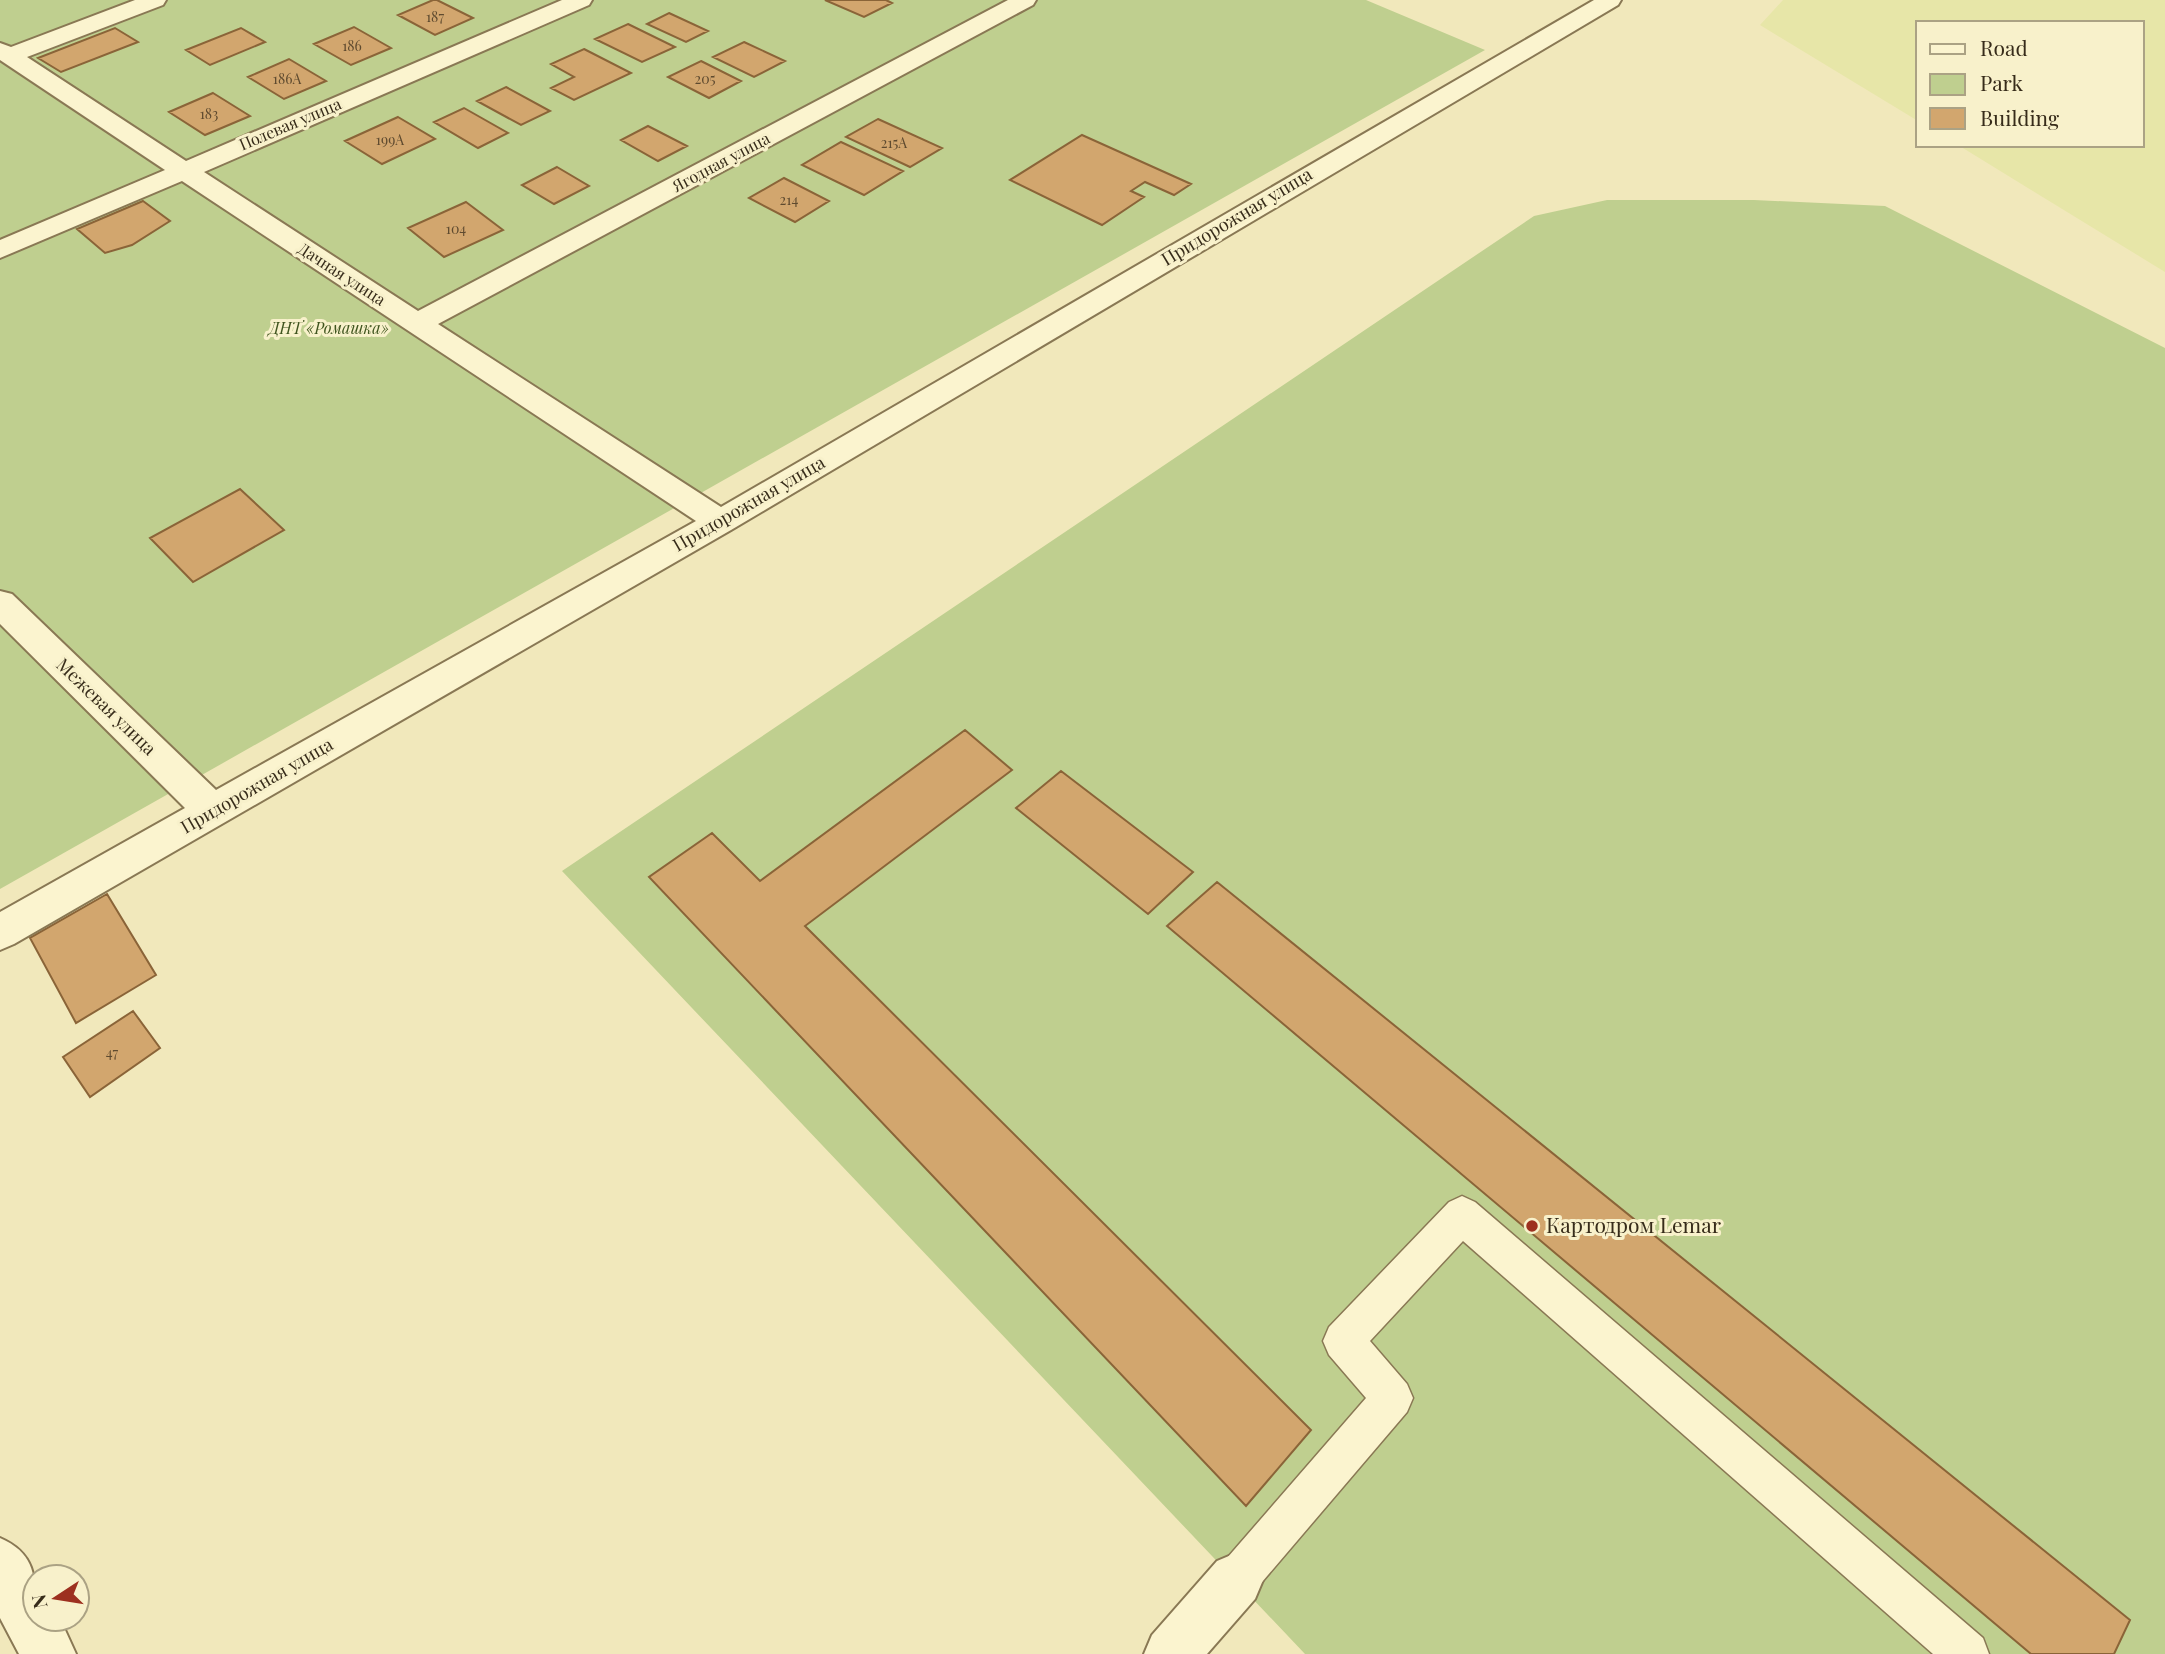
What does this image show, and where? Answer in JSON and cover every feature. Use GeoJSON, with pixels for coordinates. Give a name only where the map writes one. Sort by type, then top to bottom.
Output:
{"type":"FeatureCollection","features":[{"type":"Feature","properties":{"kind":"street"},"geometry":{"type":"LineString","coordinates":[[5,53],[155,0]]}},
{"type":"Feature","properties":{"kind":"street","name":"Полевая улица"},"geometry":{"type":"LineString","coordinates":[[0,250],[182,169],[581,0]]}},
{"type":"Feature","properties":{"kind":"street","name":"Ягодная улица"},"geometry":{"type":"LineString","coordinates":[[417,323],[1026,0]]}},
{"type":"Feature","properties":{"kind":"street","name":"Придорожная улица"},"geometry":{"type":"LineString","coordinates":[[0,932],[720,522],[1609,0]]}},
{"type":"Feature","properties":{"kind":"street","name":"Дачная улица"},"geometry":{"type":"LineString","coordinates":[[5,53],[720,522]]}},
{"type":"Feature","properties":{"kind":"street","name":"Межевая улица"},"geometry":{"type":"LineString","coordinates":[[0,603],[213,811]]}},
{"type":"Feature","properties":{"kind":"street"},"geometry":{"type":"LineString","coordinates":[[0,1565],[49,1654]]}},
{"type":"Feature","properties":{"kind":"street"},"geometry":{"type":"LineString","coordinates":[[1171,1654],[1236,1580]]}},
{"type":"Feature","properties":{"kind":"lane"},"geometry":{"type":"LineString","coordinates":[[1236,1580],[1392,1398],[1343,1341],[1462,1214],[1967,1654]]}},
{"type":"Feature","properties":{"kind":"shaded area"},"geometry":{"type":"Polygon","coordinates":[[[1783,0],[2165,0],[2165,272],[1961,147],[2144,147],[2144,21],[1916,21],[1916,120],[1760,25],[1783,0]]]}},
{"type":"Feature","properties":{"kind":"green space","name":"ДНТ «Ромашка»"},"geometry":{"type":"Polygon","coordinates":[[[0,0],[1366,0],[1485,50],[0,889],[0,0]]]}},
{"type":"Feature","properties":{"kind":"green space","name":"Картодром Lemar"},"geometry":{"type":"Polygon","coordinates":[[[1607,200],[1754,200],[1885,206],[2165,348],[2165,1654],[1305,1654],[562,871],[1534,216],[1607,200]]]}},
{"type":"Feature","properties":{"kind":"building"},"geometry":{"type":"Polygon","coordinates":[[[433,0],[473,18],[435,35],[398,15],[433,0]]]}},
{"type":"Feature","properties":{"kind":"building"},"geometry":{"type":"Polygon","coordinates":[[[825,0],[886,0],[892,3],[864,17],[825,0]]]}},
{"type":"Feature","properties":{"kind":"building"},"geometry":{"type":"Polygon","coordinates":[[[669,13],[708,31],[686,42],[647,24],[669,13]]]}},
{"type":"Feature","properties":{"kind":"building"},"geometry":{"type":"Polygon","coordinates":[[[628,24],[675,47],[642,62],[595,39],[628,24]]]}},
{"type":"Feature","properties":{"kind":"building"},"geometry":{"type":"Polygon","coordinates":[[[354,27],[391,48],[351,65],[314,44],[354,27]]]}},
{"type":"Feature","properties":{"kind":"building"},"geometry":{"type":"Polygon","coordinates":[[[115,28],[138,42],[61,72],[38,58],[115,28]]]}},
{"type":"Feature","properties":{"kind":"building"},"geometry":{"type":"Polygon","coordinates":[[[241,28],[265,42],[210,65],[186,50],[241,28]]]}},
{"type":"Feature","properties":{"kind":"building"},"geometry":{"type":"Polygon","coordinates":[[[744,42],[785,61],[754,77],[713,57],[744,42]]]}},
{"type":"Feature","properties":{"kind":"building"},"geometry":{"type":"Polygon","coordinates":[[[584,49],[631,73],[574,100],[551,88],[574,77],[551,64],[584,49]]]}},
{"type":"Feature","properties":{"kind":"building"},"geometry":{"type":"Polygon","coordinates":[[[289,59],[326,81],[284,99],[248,77],[289,59]]]}},
{"type":"Feature","properties":{"kind":"building"},"geometry":{"type":"Polygon","coordinates":[[[701,61],[741,81],[709,98],[668,77],[701,61]]]}},
{"type":"Feature","properties":{"kind":"building"},"geometry":{"type":"Polygon","coordinates":[[[506,87],[550,111],[521,125],[477,101],[506,87]]]}},
{"type":"Feature","properties":{"kind":"building"},"geometry":{"type":"Polygon","coordinates":[[[213,93],[250,116],[205,135],[169,112],[213,93]]]}},
{"type":"Feature","properties":{"kind":"building"},"geometry":{"type":"Polygon","coordinates":[[[464,108],[508,133],[478,148],[434,122],[464,108]]]}},
{"type":"Feature","properties":{"kind":"building"},"geometry":{"type":"Polygon","coordinates":[[[398,117],[435,139],[382,164],[345,141],[398,117]]]}},
{"type":"Feature","properties":{"kind":"building"},"geometry":{"type":"Polygon","coordinates":[[[878,119],[942,148],[910,167],[846,137],[878,119]]]}},
{"type":"Feature","properties":{"kind":"building"},"geometry":{"type":"Polygon","coordinates":[[[648,126],[687,146],[658,161],[621,140],[648,126]]]}},
{"type":"Feature","properties":{"kind":"building"},"geometry":{"type":"Polygon","coordinates":[[[1082,135],[1191,184],[1174,195],[1145,182],[1131,191],[1144,197],[1102,225],[1010,180],[1082,135]]]}},
{"type":"Feature","properties":{"kind":"building"},"geometry":{"type":"Polygon","coordinates":[[[841,142],[903,171],[864,195],[802,165],[841,142]]]}},
{"type":"Feature","properties":{"kind":"building"},"geometry":{"type":"Polygon","coordinates":[[[557,167],[589,186],[554,204],[522,185],[557,167]]]}},
{"type":"Feature","properties":{"kind":"building"},"geometry":{"type":"Polygon","coordinates":[[[784,178],[829,201],[795,222],[749,198],[784,178]]]}},
{"type":"Feature","properties":{"kind":"building"},"geometry":{"type":"Polygon","coordinates":[[[143,201],[170,221],[132,245],[105,253],[77,229],[143,201]]]}},
{"type":"Feature","properties":{"kind":"building"},"geometry":{"type":"Polygon","coordinates":[[[466,202],[503,230],[444,257],[408,228],[466,202]]]}},
{"type":"Feature","properties":{"kind":"building"},"geometry":{"type":"Polygon","coordinates":[[[240,489],[284,530],[193,582],[150,538],[240,489]]]}},
{"type":"Feature","properties":{"kind":"building"},"geometry":{"type":"Polygon","coordinates":[[[965,730],[1012,770],[805,926],[1311,1430],[1246,1506],[649,877],[712,833],[760,881],[965,730]]]}},
{"type":"Feature","properties":{"kind":"building"},"geometry":{"type":"Polygon","coordinates":[[[1061,771],[1193,872],[1148,914],[1016,808],[1061,771]]]}},
{"type":"Feature","properties":{"kind":"building"},"geometry":{"type":"Polygon","coordinates":[[[1217,882],[2130,1620],[2114,1654],[2031,1654],[1167,926],[1217,882]]]}},
{"type":"Feature","properties":{"kind":"building"},"geometry":{"type":"Polygon","coordinates":[[[107,894],[156,975],[76,1023],[30,938],[107,894]]]}},
{"type":"Feature","properties":{"kind":"building"},"geometry":{"type":"Polygon","coordinates":[[[133,1011],[160,1048],[90,1097],[63,1057],[133,1011]]]}},
{"type":"Feature","properties":{"kind":"place","name":"Картодром Lemar"},"geometry":{"type":"Point","coordinates":[1532,1226]}}]}
